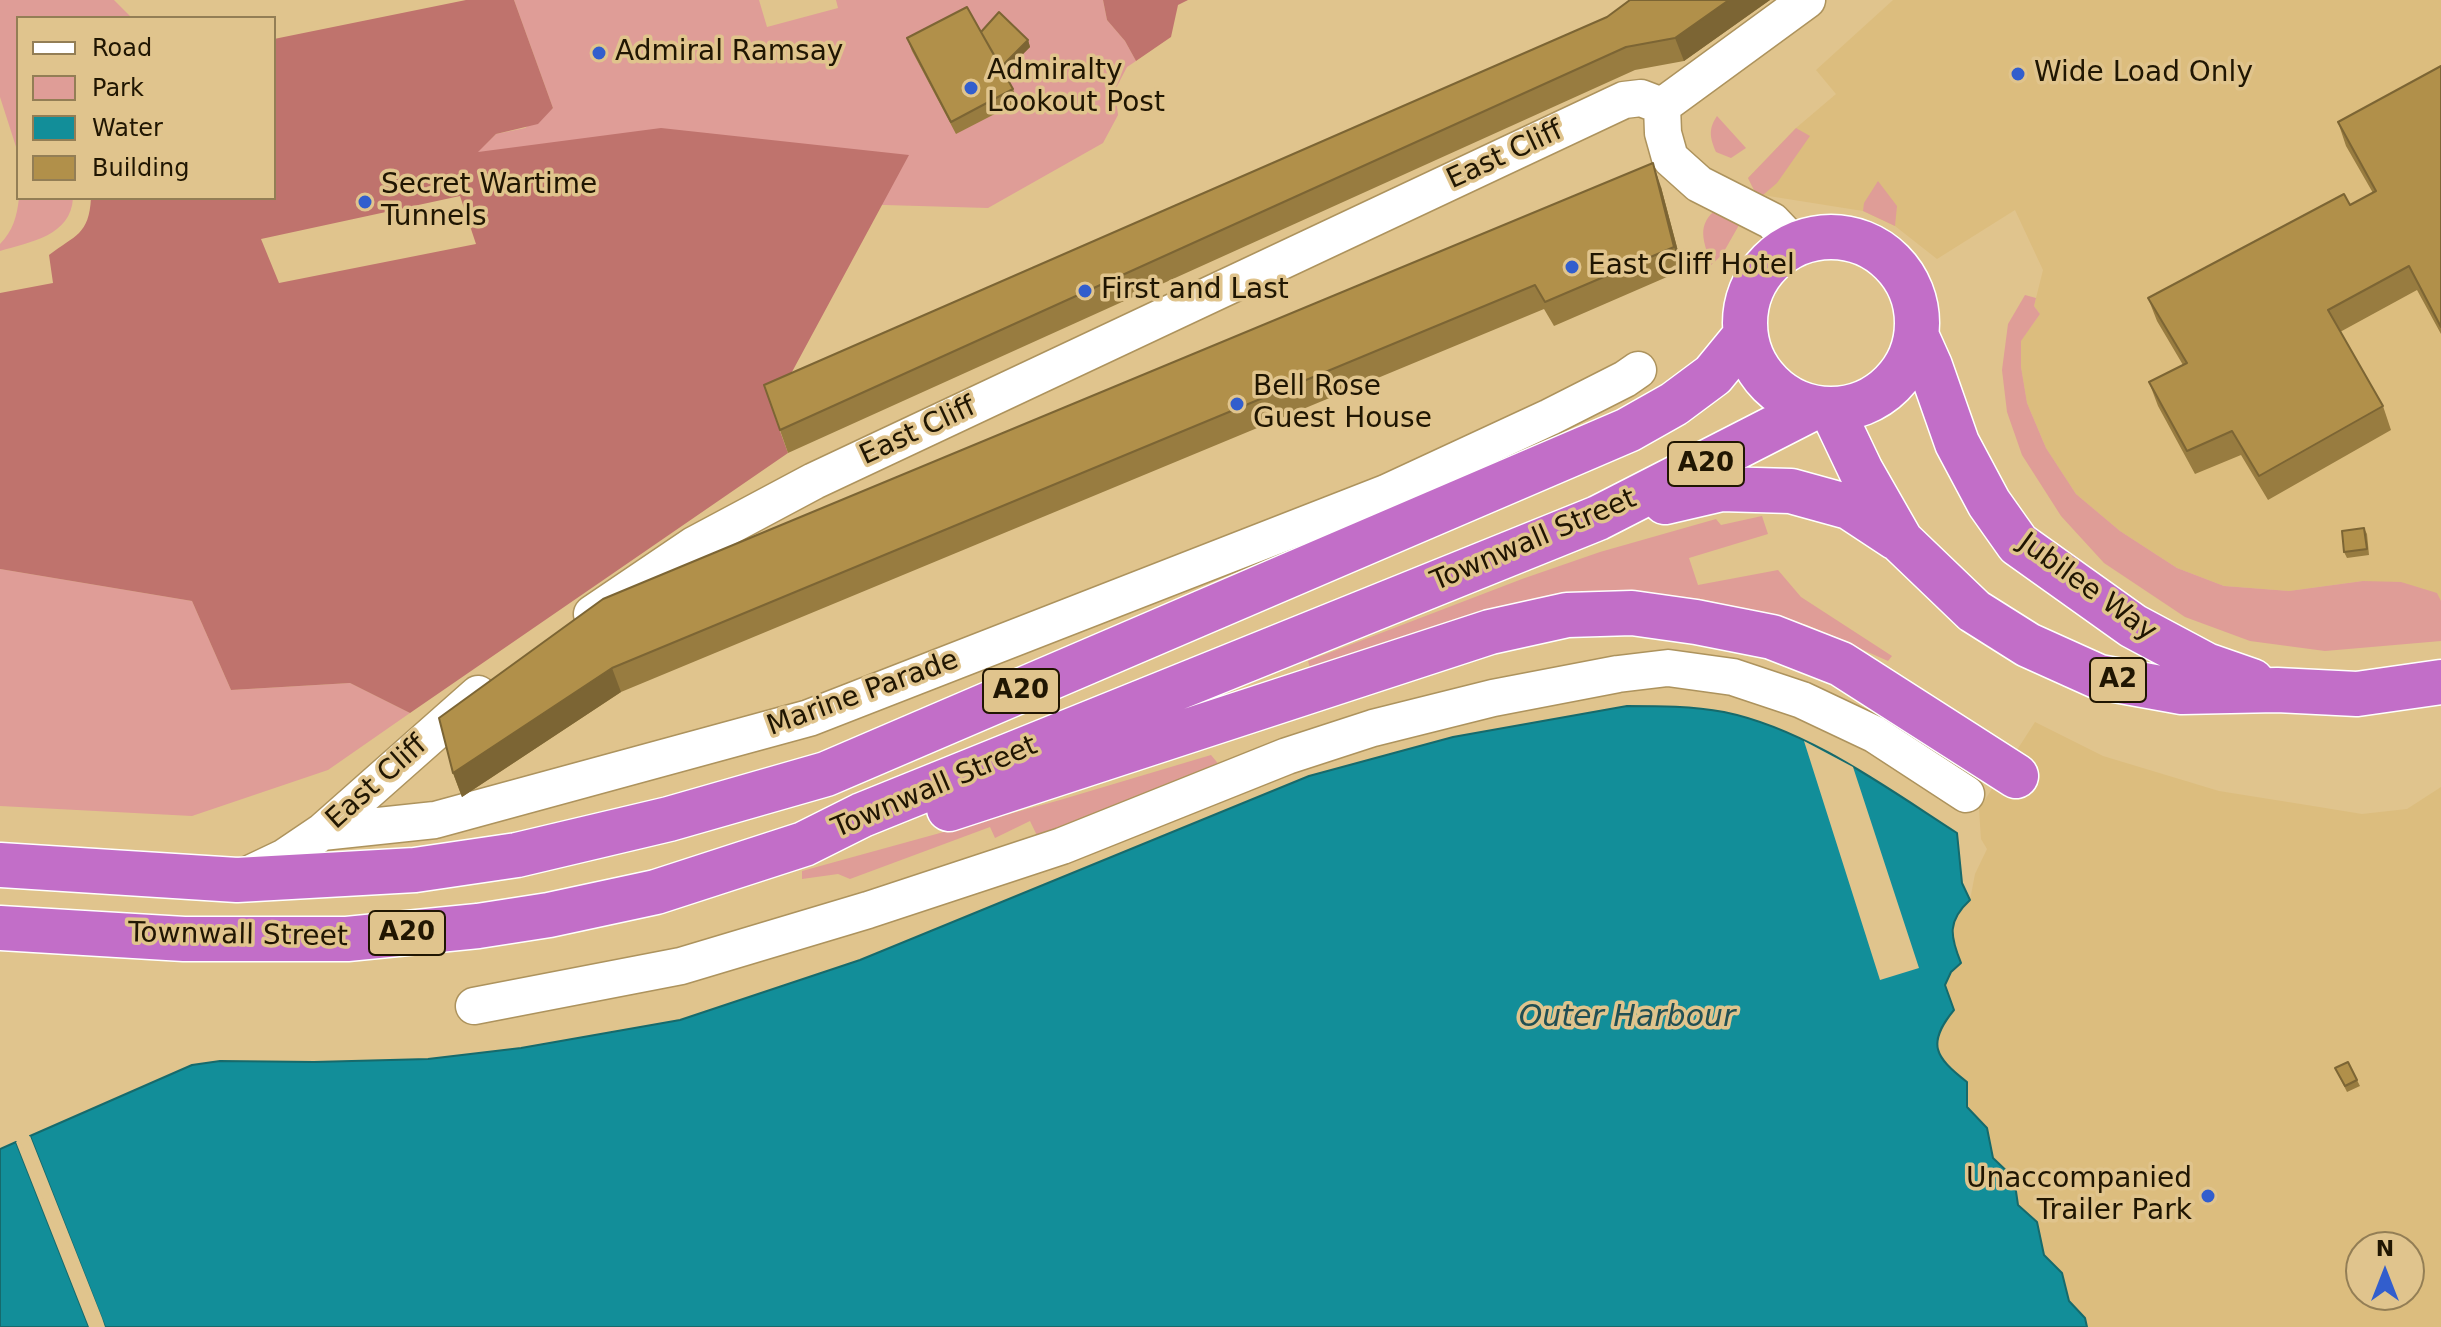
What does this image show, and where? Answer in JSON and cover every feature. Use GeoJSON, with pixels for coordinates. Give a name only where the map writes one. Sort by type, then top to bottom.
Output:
{"type":"FeatureCollection","features":[{"type":"Feature","properties":{"kind":"highway"},"geometry":{"type":"LineString","coordinates":[[1822,237],[1841,237],[1866,244],[1888,258],[1905,277],[1915,301],[1918,319],[1917,337],[1910,360],[1897,380],[1878,396],[1856,406],[1823,409],[1793,401],[1775,390],[1761,375],[1745,336],[1745,314],[1751,289],[1762,269],[1794,244],[1822,237]]}},
{"type":"Feature","properties":{"kind":"highway","name":"Townwall Street"},"geometry":{"type":"LineString","coordinates":[[0,865],[237,880],[415,870],[517,855],[669,819],[826,774],[1398,510],[1570,456],[1628,430],[1674,404],[1713,375],[1745,336]]}},
{"type":"Feature","properties":{"kind":"highway","name":"Jubilee Way"},"geometry":{"type":"LineString","coordinates":[[1917,337],[1957,443],[1989,503],[2018,544],[2133,626],[2206,665],[2277,690]]}},
{"type":"Feature","properties":{"kind":"highway","name":"Townwall Street"},"geometry":{"type":"LineString","coordinates":[[0,928],[184,939],[347,939],[478,926],[549,915],[656,892],[804,844],[862,815],[1598,518],[1823,409]]}},
{"type":"Feature","properties":{"kind":"highway","name":"Jubilee Way"},"geometry":{"type":"LineString","coordinates":[[1823,409],[1901,541],[1974,611],[2028,645],[2099,677],[2182,692],[2277,690],[2357,694],[2441,682]]}},
{"type":"Feature","properties":{"kind":"highway"},"geometry":{"type":"LineString","coordinates":[[1598,518],[1721,489],[1791,491],[1849,507],[1901,541]]}},
{"type":"Feature","properties":{"kind":"highway"},"geometry":{"type":"LineString","coordinates":[[804,844],[863,838],[1490,632],[1567,615],[1632,613],[1772,637],[1841,664],[2016,776]]}},
{"type":"Feature","properties":{"kind":"street"},"geometry":{"type":"LineString","coordinates":[[1794,244],[1772,221],[1699,184],[1670,158],[1663,133],[1662,106],[1807,0]]}},
{"type":"Feature","properties":{"kind":"street","name":"East Cliff"},"geometry":{"type":"LineString","coordinates":[[566,632],[694,545],[814,481],[1624,100],[1641,98],[1662,106]]}},
{"type":"Feature","properties":{"kind":"street","name":"Marine Parade"},"geometry":{"type":"LineString","coordinates":[[322,832],[435,820],[809,718],[1398,510],[1550,417],[1638,370]]}},
{"type":"Feature","properties":{"kind":"street"},"geometry":{"type":"LineString","coordinates":[[1550,417],[1570,456]]}},
{"type":"Feature","properties":{"kind":"street"},"geometry":{"type":"LineString","coordinates":[[474,1006],[681,966],[868,910],[1062,846],[1287,756],[1373,728],[1493,698],[1618,674],[1668,668],[1733,677],[1789,695],[1874,734],[1966,794]]}},
{"type":"Feature","properties":{"kind":"street","name":"East Cliff"},"geometry":{"type":"LineString","coordinates":[[237,880],[285,857],[322,832],[400,761],[503,675]]}},
{"type":"Feature","properties":{"kind":"shaded area"},"geometry":{"type":"Polygon","coordinates":[[[466,0],[514,0],[553,108],[538,124],[496,134],[478,152],[661,128],[909,155],[772,409],[788,453],[410,713],[350,683],[231,690],[192,601],[0,569],[0,293],[53,283],[49,255],[79,233],[90,210],[91,200],[276,200],[276,39],[466,0]],[[460,196],[261,239],[279,283],[476,244],[460,196]]]}},
{"type":"Feature","properties":{"kind":"shaded area"},"geometry":{"type":"Polygon","coordinates":[[[1103,0],[1188,0],[1178,5],[1171,37],[1136,61],[1125,41],[1107,20],[1103,0]]]}},
{"type":"Feature","properties":{"kind":"shaded area"},"geometry":{"type":"Polygon","coordinates":[[[1893,0],[2441,0],[2441,601],[2437,593],[2363,581],[2289,591],[2224,586],[2177,568],[2120,531],[2076,494],[2046,448],[2027,403],[2021,367],[2021,340],[2040,314],[2034,306],[2043,270],[2015,210],[1937,259],[1895,226],[1863,211],[1756,194],[1748,178],[1796,128],[1836,94],[1816,70],[1893,0]]]}},
{"type":"Feature","properties":{"kind":"shaded area"},"geometry":{"type":"Polygon","coordinates":[[[2035,722],[2103,756],[2219,791],[2362,814],[2407,809],[2441,787],[2441,1327],[2087,1327],[2085,1318],[2069,1301],[2062,1273],[2044,1255],[2037,1222],[2018,1205],[2014,1178],[1993,1158],[1987,1128],[1967,1107],[1966,1082],[1943,1061],[1937,1045],[1940,1027],[1954,1010],[1945,985],[1951,972],[1961,963],[1951,930],[1957,912],[1970,900],[1975,874],[1987,849],[1981,839],[1979,809],[2035,722]]]}},
{"type":"Feature","properties":{"kind":"green space"},"geometry":{"type":"Polygon","coordinates":[[[0,0],[114,0],[130,16],[16,16],[16,147],[0,97],[0,0]]]}},
{"type":"Feature","properties":{"kind":"green space"},"geometry":{"type":"Polygon","coordinates":[[[514,0],[759,0],[767,27],[838,8],[836,0],[1103,0],[1107,20],[1125,41],[1136,61],[1127,67],[1115,90],[1118,115],[1103,143],[988,208],[471,193],[449,198],[449,179],[496,134],[525,128],[553,108],[514,0]],[[983,39],[1003,74],[1030,46],[983,39]]]}},
{"type":"Feature","properties":{"kind":"green space"},"geometry":{"type":"Polygon","coordinates":[[[1717,116],[1746,148],[1731,158],[1716,152],[1712,142],[1711,129],[1717,116]]]}},
{"type":"Feature","properties":{"kind":"green space"},"geometry":{"type":"Polygon","coordinates":[[[1796,128],[1810,136],[1777,183],[1763,195],[1756,194],[1748,178],[1796,128]]]}},
{"type":"Feature","properties":{"kind":"green space"},"geometry":{"type":"Polygon","coordinates":[[[1878,181],[1897,206],[1895,226],[1863,211],[1864,203],[1878,181]]]}},
{"type":"Feature","properties":{"kind":"green space"},"geometry":{"type":"Polygon","coordinates":[[[19,200],[73,200],[71,211],[57,229],[36,240],[0,251],[0,244],[14,223],[19,200]]]}},
{"type":"Feature","properties":{"kind":"green space"},"geometry":{"type":"Polygon","coordinates":[[[1718,208],[1743,218],[1722,255],[1711,265],[1703,234],[1706,221],[1718,208]]]}},
{"type":"Feature","properties":{"kind":"green space"},"geometry":{"type":"Polygon","coordinates":[[[2025,295],[2036,298],[2034,306],[2040,314],[2021,341],[2021,367],[2027,403],[2046,448],[2076,494],[2120,531],[2177,568],[2224,586],[2289,591],[2363,581],[2401,582],[2437,593],[2441,601],[2441,641],[2325,651],[2250,641],[2185,617],[2104,563],[2061,516],[2022,455],[2007,412],[2002,370],[2008,324],[2025,295]]]}},
{"type":"Feature","properties":{"kind":"green space"},"geometry":{"type":"Polygon","coordinates":[[[1762,516],[1768,534],[1689,558],[1698,585],[1778,570],[1801,597],[1892,656],[1888,661],[1807,625],[1702,599],[1600,593],[1311,671],[1308,661],[1600,552],[1716,519],[1721,525],[1762,516]]]}},
{"type":"Feature","properties":{"kind":"green space"},"geometry":{"type":"Polygon","coordinates":[[[0,569],[192,601],[231,690],[350,683],[410,713],[328,770],[192,816],[0,806],[0,569]]]}},
{"type":"Feature","properties":{"kind":"green space"},"geometry":{"type":"Polygon","coordinates":[[[1211,755],[1221,767],[1041,844],[1030,821],[995,838],[990,827],[850,879],[838,874],[802,879],[802,871],[1211,755]]]}},
{"type":"Feature","properties":{"kind":"water","name":"Outer Harbour"},"geometry":{"type":"Polygon","coordinates":[[[1627,706],[1712,710],[1755,720],[1845,762],[1957,833],[1962,883],[1970,900],[1954,922],[1953,937],[1961,963],[1951,972],[1945,985],[1954,1010],[1940,1032],[1938,1049],[1948,1065],[1967,1082],[1967,1107],[1987,1128],[1993,1158],[2014,1178],[2018,1205],[2037,1222],[2044,1255],[2062,1273],[2069,1301],[2085,1318],[2087,1327],[105,1327],[30,1136],[192,1065],[220,1061],[428,1059],[521,1048],[680,1020],[860,960],[1309,776],[1453,737],[1627,706]]]}},
{"type":"Feature","properties":{"kind":"water"},"geometry":{"type":"Polygon","coordinates":[[[16,1142],[89,1327],[0,1327],[0,1149],[16,1142]]]}},
{"type":"Feature","properties":{"kind":"pier"},"geometry":{"type":"Polygon","coordinates":[[[1804,741],[1853,767],[1919,968],[1880,980],[1804,741]]]}},
{"type":"Feature","properties":{"kind":"pier"},"geometry":{"type":"Polygon","coordinates":[[[30,1136],[105,1327],[101,1327],[26,1138],[30,1136]]]}},
{"type":"Feature","properties":{"kind":"pier"},"geometry":{"type":"Polygon","coordinates":[[[20,1140],[93,1327],[89,1327],[16,1142],[20,1140]]]}},
{"type":"Feature","properties":{"kind":"building"},"geometry":{"type":"Polygon","coordinates":[[[1630,0],[1729,0],[1675,38],[1626,47],[780,430],[764,385],[1607,17],[1630,0]]]}},
{"type":"Feature","properties":{"kind":"building","name":"Admiralty Lookout Post"},"geometry":{"type":"Polygon","coordinates":[[[967,7],[1013,89],[951,122],[907,38],[967,7]]]}},
{"type":"Feature","properties":{"kind":"building"},"geometry":{"type":"Polygon","coordinates":[[[999,12],[1028,40],[1001,67],[981,32],[999,12]]]}},
{"type":"Feature","properties":{"kind":"building"},"geometry":{"type":"Polygon","coordinates":[[[2441,66],[2441,327],[2409,266],[2328,310],[2383,406],[2259,476],[2232,431],[2187,451],[2149,382],[2187,363],[2148,298],[2344,194],[2350,205],[2376,191],[2338,122],[2441,66]]]}},
{"type":"Feature","properties":{"kind":"building"},"geometry":{"type":"Polygon","coordinates":[[[1653,163],[1674,247],[1545,302],[1535,285],[612,668],[453,773],[439,718],[603,599],[1653,163]]]}},
{"type":"Feature","properties":{"kind":"building"},"geometry":{"type":"Polygon","coordinates":[[[2364,528],[2367,549],[2344,552],[2342,531],[2364,528]]]}},
{"type":"Feature","properties":{"kind":"building"},"geometry":{"type":"Polygon","coordinates":[[[2348,1062],[2357,1080],[2345,1086],[2335,1068],[2348,1062]]]}},
{"type":"Feature","properties":{"kind":"place","name":"Admiral Ramsay"},"geometry":{"type":"Point","coordinates":[599,53]}},
{"type":"Feature","properties":{"kind":"place","name":"Wide Load Only"},"geometry":{"type":"Point","coordinates":[2018,74]}},
{"type":"Feature","properties":{"kind":"place","name":"Admiralty Lookout Post"},"geometry":{"type":"Point","coordinates":[971,88]}},
{"type":"Feature","properties":{"kind":"place","name":"Secret Wartime Tunnels"},"geometry":{"type":"Point","coordinates":[365,202]}},
{"type":"Feature","properties":{"kind":"place","name":"East Cliff Hotel"},"geometry":{"type":"Point","coordinates":[1572,267]}},
{"type":"Feature","properties":{"kind":"place","name":"First and Last"},"geometry":{"type":"Point","coordinates":[1085,291]}},
{"type":"Feature","properties":{"kind":"place","name":"Bell Rose Guest House"},"geometry":{"type":"Point","coordinates":[1237,404]}},
{"type":"Feature","properties":{"kind":"place","name":"Unaccompanied Trailer Park"},"geometry":{"type":"Point","coordinates":[2208,1196]}}]}
